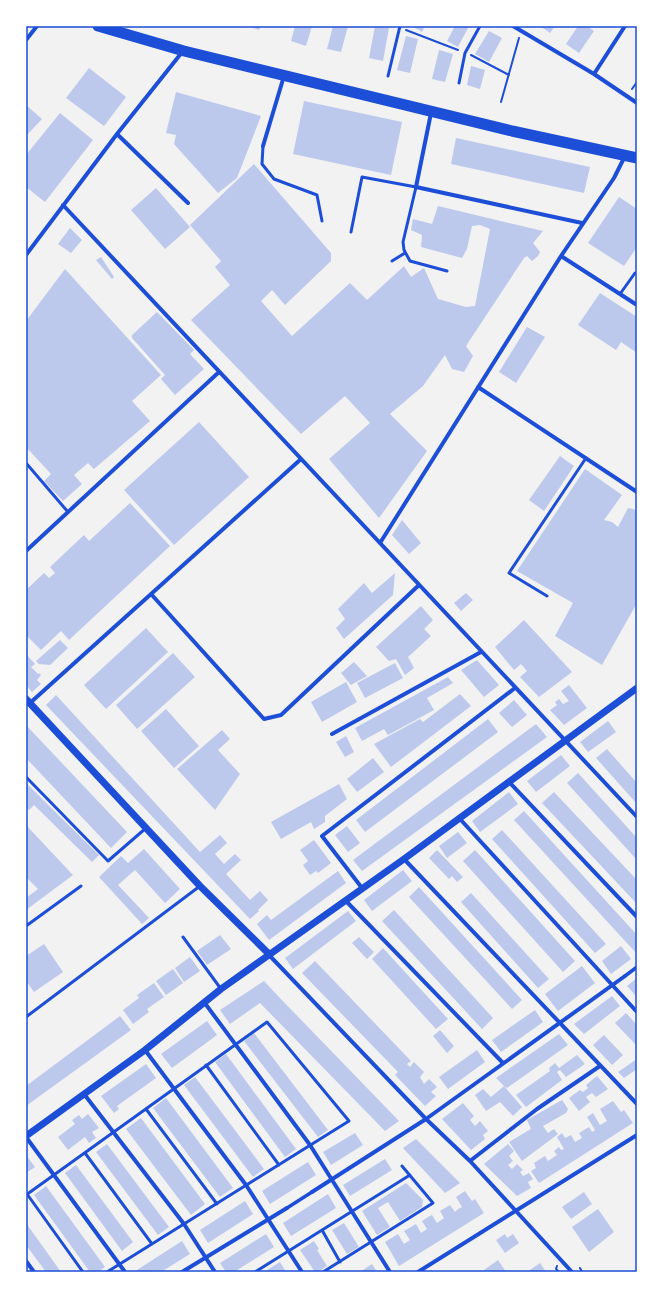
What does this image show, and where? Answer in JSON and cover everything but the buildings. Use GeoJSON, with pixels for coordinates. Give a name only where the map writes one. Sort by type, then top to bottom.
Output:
{"type":"FeatureCollection","features":[{"type":"Feature","properties":{"kind":"highway"},"geometry":{"type":"LineString","coordinates":[[98,26],[184,51],[431,111],[637,158]]}},
{"type":"Feature","properties":{"kind":"street"},"geometry":{"type":"LineString","coordinates":[[26,40],[37,26]]}},
{"type":"Feature","properties":{"kind":"street"},"geometry":{"type":"LineString","coordinates":[[513,26],[594,74],[637,103]]}},
{"type":"Feature","properties":{"kind":"street"},"geometry":{"type":"LineString","coordinates":[[594,74],[625,26]]}},
{"type":"Feature","properties":{"kind":"street"},"geometry":{"type":"LineString","coordinates":[[26,255],[117,134],[184,51]]}},
{"type":"Feature","properties":{"kind":"street"},"geometry":{"type":"LineString","coordinates":[[263,146],[284,75]]}},
{"type":"Feature","properties":{"kind":"street"},"geometry":{"type":"LineString","coordinates":[[431,111],[416,187],[582,223]]}},
{"type":"Feature","properties":{"kind":"street"},"geometry":{"type":"LineString","coordinates":[[117,134],[188,203]]}},
{"type":"Feature","properties":{"kind":"street"},"geometry":{"type":"LineString","coordinates":[[380,543],[582,223],[614,178],[626,156]]}},
{"type":"Feature","properties":{"kind":"street"},"geometry":{"type":"LineString","coordinates":[[63,205],[420,585],[565,742],[637,816]]}},
{"type":"Feature","properties":{"kind":"street"},"geometry":{"type":"LineString","coordinates":[[561,256],[637,306]]}},
{"type":"Feature","properties":{"kind":"street"},"geometry":{"type":"LineString","coordinates":[[26,550],[219,372]]}},
{"type":"Feature","properties":{"kind":"street"},"geometry":{"type":"LineString","coordinates":[[478,388],[637,492]]}},
{"type":"Feature","properties":{"kind":"street"},"geometry":{"type":"LineString","coordinates":[[301,459],[151,594],[28,701],[200,886],[269,954],[426,1119],[470,1161],[572,1272]]}},
{"type":"Feature","properties":{"kind":"street"},"geometry":{"type":"LineString","coordinates":[[151,594],[264,719],[281,715],[420,585]]}},
{"type":"Feature","properties":{"kind":"street"},"geometry":{"type":"LineString","coordinates":[[332,734],[481,652]]}},
{"type":"Feature","properties":{"kind":"street"},"geometry":{"type":"LineString","coordinates":[[362,888],[322,836],[515,688]]}},
{"type":"Feature","properties":{"kind":"street"},"geometry":{"type":"LineString","coordinates":[[125,1272],[26,1136],[145,1050],[221,989],[460,819],[637,688]]}},
{"type":"Feature","properties":{"kind":"street"},"geometry":{"type":"LineString","coordinates":[[510,782],[637,917]]}},
{"type":"Feature","properties":{"kind":"street"},"geometry":{"type":"LineString","coordinates":[[460,819],[637,1012]]}},
{"type":"Feature","properties":{"kind":"street"},"geometry":{"type":"LineString","coordinates":[[404,859],[637,1104]]}},
{"type":"Feature","properties":{"kind":"street"},"geometry":{"type":"LineString","coordinates":[[345,900],[503,1063]]}},
{"type":"Feature","properties":{"kind":"street"},"geometry":{"type":"LineString","coordinates":[[182,1272],[287,1208],[426,1119],[637,967]]}},
{"type":"Feature","properties":{"kind":"street"},"geometry":{"type":"LineString","coordinates":[[204,1002],[310,1145],[390,1272]]}},
{"type":"Feature","properties":{"kind":"street"},"geometry":{"type":"LineString","coordinates":[[145,1050],[246,1185],[302,1272]]}},
{"type":"Feature","properties":{"kind":"street"},"geometry":{"type":"LineString","coordinates":[[470,1161],[537,1109],[600,1066]]}},
{"type":"Feature","properties":{"kind":"street"},"geometry":{"type":"LineString","coordinates":[[84,1094],[184,1224],[207,1257],[215,1272]]}},
{"type":"Feature","properties":{"kind":"street"},"geometry":{"type":"LineString","coordinates":[[418,1272],[637,1135]]}},
{"type":"Feature","properties":{"kind":"street"},"geometry":{"type":"LineString","coordinates":[[26,1261],[34,1272]]}},
{"type":"Feature","properties":{"kind":"lane"},"geometry":{"type":"LineString","coordinates":[[388,76],[400,26]]}},
{"type":"Feature","properties":{"kind":"lane"},"geometry":{"type":"LineString","coordinates":[[458,83],[465,53],[480,26]]}},
{"type":"Feature","properties":{"kind":"lane"},"geometry":{"type":"LineString","coordinates":[[263,146],[262,164],[274,179],[317,195],[322,221]]}},
{"type":"Feature","properties":{"kind":"lane"},"geometry":{"type":"LineString","coordinates":[[351,232],[362,178],[416,187],[403,242],[405,253],[410,260],[416,263],[447,271]]}},
{"type":"Feature","properties":{"kind":"lane"},"geometry":{"type":"LineString","coordinates":[[392,261],[405,253]]}},
{"type":"Feature","properties":{"kind":"lane"},"geometry":{"type":"LineString","coordinates":[[620,294],[635,273]]}},
{"type":"Feature","properties":{"kind":"lane"},"geometry":{"type":"LineString","coordinates":[[547,596],[509,573],[586,458]]}},
{"type":"Feature","properties":{"kind":"lane"},"geometry":{"type":"LineString","coordinates":[[26,463],[68,512]]}},
{"type":"Feature","properties":{"kind":"lane"},"geometry":{"type":"LineString","coordinates":[[26,777],[108,861],[146,828]]}},
{"type":"Feature","properties":{"kind":"lane"},"geometry":{"type":"LineString","coordinates":[[26,926],[81,886]]}},
{"type":"Feature","properties":{"kind":"lane"},"geometry":{"type":"LineString","coordinates":[[26,1017],[200,886]]}},
{"type":"Feature","properties":{"kind":"lane"},"geometry":{"type":"LineString","coordinates":[[183,937],[221,989]]}},
{"type":"Feature","properties":{"kind":"lane"},"geometry":{"type":"LineString","coordinates":[[83,1272],[27,1194],[266,1022],[349,1121],[107,1272]]}},
{"type":"Feature","properties":{"kind":"lane"},"geometry":{"type":"LineString","coordinates":[[206,1065],[279,1165]]}},
{"type":"Feature","properties":{"kind":"lane"},"geometry":{"type":"LineString","coordinates":[[146,1109],[217,1204]]}},
{"type":"Feature","properties":{"kind":"lane"},"geometry":{"type":"LineString","coordinates":[[85,1153],[152,1244]]}},
{"type":"Feature","properties":{"kind":"lane"},"geometry":{"type":"LineString","coordinates":[[323,1272],[433,1203],[402,1166]]}},
{"type":"Feature","properties":{"kind":"lane"},"geometry":{"type":"LineString","coordinates":[[258,1271],[410,1175]]}},
{"type":"Feature","properties":{"kind":"lane"},"geometry":{"type":"LineString","coordinates":[[322,1230],[340,1262]]}},
{"type":"Feature","properties":{"kind":"path"},"geometry":{"type":"LineString","coordinates":[[400,26],[465,53],[509,75]]}},
{"type":"Feature","properties":{"kind":"path"},"geometry":{"type":"LineString","coordinates":[[501,102],[522,31]]}}]}
